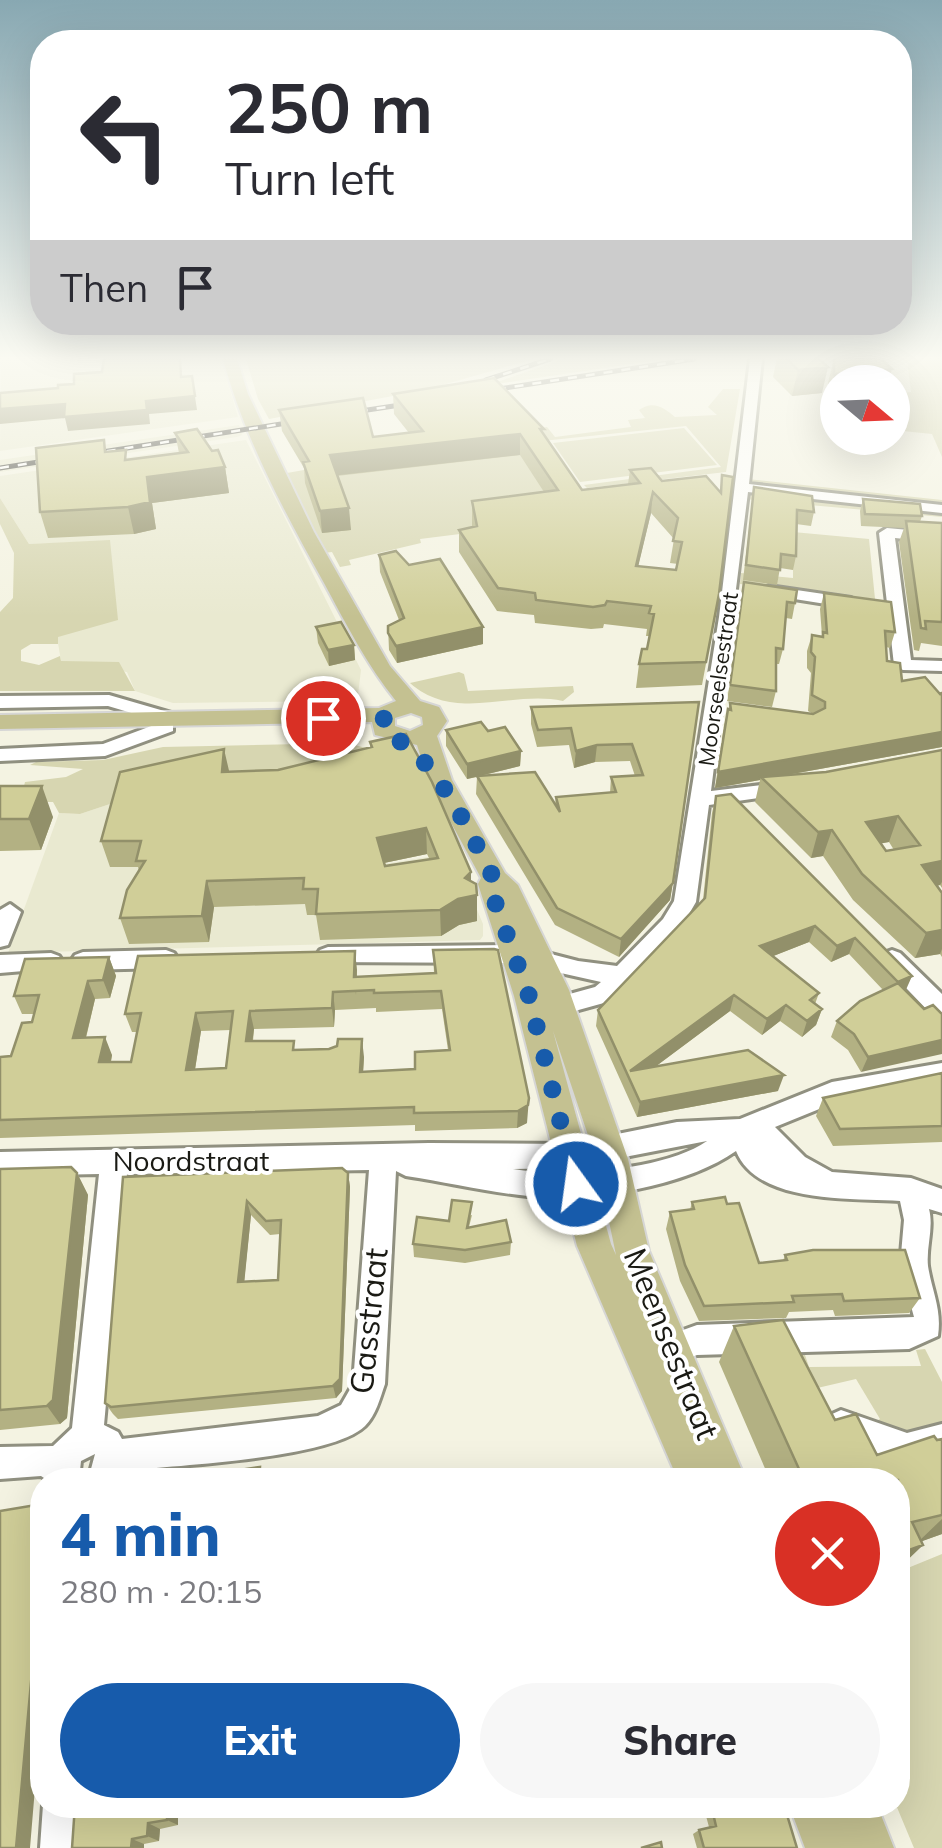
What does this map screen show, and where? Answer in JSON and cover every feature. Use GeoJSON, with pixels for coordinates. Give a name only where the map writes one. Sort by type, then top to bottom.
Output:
{"type":"FeatureCollection","features":[{"type":"Feature","properties":{"kind":"main road"},"geometry":{"type":"LineString","coordinates":[[263,445],[280,484],[382,668],[401,726],[440,780],[494,879],[504,885],[544,1001]]}},
{"type":"Feature","properties":{"kind":"main road"},"geometry":{"type":"LineString","coordinates":[[168,723],[298,728],[401,726]]}},
{"type":"Feature","properties":{"kind":"main road"},"geometry":{"type":"LineString","coordinates":[[13,725],[401,726]]}},
{"type":"Feature","properties":{"kind":"main road"},"geometry":{"type":"LineString","coordinates":[[298,728],[363,735],[401,726]]}},
{"type":"Feature","properties":{"kind":"main road","name":"Meensestraat"},"geometry":{"type":"LineString","coordinates":[[544,1001],[612,1164],[632,1251],[721,1468]]}},
{"type":"Feature","properties":{"kind":"main road","name":"Meensestraat"},"geometry":{"type":"LineString","coordinates":[[544,1001],[572,1170],[594,1246],[694,1468]]}},
{"type":"Feature","properties":{"kind":"main road"},"geometry":{"type":"LineString","coordinates":[[818,1818],[828,1848]]}},
{"type":"Feature","properties":{"kind":"main road"},"geometry":{"type":"LineString","coordinates":[[858,1818],[870,1848]]}},
{"type":"Feature","properties":{"kind":"street","name":"Moorseelsestraat"},"geometry":{"type":"LineString","coordinates":[[544,1001],[603,994],[682,910],[731,587],[746,445]]}},
{"type":"Feature","properties":{"kind":"street"},"geometry":{"type":"LineString","coordinates":[[741,486],[942,508]]}},
{"type":"Feature","properties":{"kind":"street"},"geometry":{"type":"LineString","coordinates":[[938,671],[903,664],[888,609],[887,534],[942,538]]}},
{"type":"Feature","properties":{"kind":"street"},"geometry":{"type":"LineString","coordinates":[[731,587],[860,604]]}},
{"type":"Feature","properties":{"kind":"street"},"geometry":{"type":"LineString","coordinates":[[0,702],[108,700],[168,723]]}},
{"type":"Feature","properties":{"kind":"street"},"geometry":{"type":"LineString","coordinates":[[712,708],[740,712]]}},
{"type":"Feature","properties":{"kind":"street"},"geometry":{"type":"LineString","coordinates":[[0,755],[105,750],[168,723]]}},
{"type":"Feature","properties":{"kind":"street"},"geometry":{"type":"LineString","coordinates":[[701,799],[740,805],[802,785]]}},
{"type":"Feature","properties":{"kind":"street"},"geometry":{"type":"LineString","coordinates":[[0,940],[10,912]]}},
{"type":"Feature","properties":{"kind":"street"},"geometry":{"type":"LineString","coordinates":[[872,939],[942,1010]]}},
{"type":"Feature","properties":{"kind":"street"},"geometry":{"type":"LineString","coordinates":[[300,956],[529,956],[578,970],[620,975]]}},
{"type":"Feature","properties":{"kind":"street"},"geometry":{"type":"LineString","coordinates":[[0,964],[184,958]]}},
{"type":"Feature","properties":{"kind":"street","name":"Noordstraat"},"geometry":{"type":"LineString","coordinates":[[0,1164],[383,1158],[522,1183],[612,1164],[661,1172],[710,1156],[748,1128],[832,1093],[942,1073]]}},
{"type":"Feature","properties":{"kind":"street"},"geometry":{"type":"LineString","coordinates":[[748,1128],[750,1154],[774,1174],[794,1181],[912,1190],[942,1200]]}},
{"type":"Feature","properties":{"kind":"street","name":"Gasstraat"},"geometry":{"type":"LineString","coordinates":[[101,1458],[318,1432],[344,1423],[362,1408],[369,1384],[383,1158]]}},
{"type":"Feature","properties":{"kind":"street"},"geometry":{"type":"LineString","coordinates":[[64,1468],[71,1447],[101,1458],[114,1163]]}},
{"type":"Feature","properties":{"kind":"street"},"geometry":{"type":"LineString","coordinates":[[912,1190],[942,1181]]}},
{"type":"Feature","properties":{"kind":"street"},"geometry":{"type":"LineString","coordinates":[[672,1349],[697,1340],[908,1334],[927,1326],[936,1318],[914,1266],[918,1220],[912,1190]]}},
{"type":"Feature","properties":{"kind":"street"},"geometry":{"type":"LineString","coordinates":[[778,1336],[790,1368]]}},
{"type":"Feature","properties":{"kind":"street"},"geometry":{"type":"LineString","coordinates":[[814,1409],[849,1432],[907,1449],[942,1440]]}},
{"type":"Feature","properties":{"kind":"street"},"geometry":{"type":"LineString","coordinates":[[0,1463],[41,1460],[56,1468]]}},
{"type":"Feature","properties":{"kind":"street"},"geometry":{"type":"LineString","coordinates":[[60,1848],[62,1818]]}},
{"type":"Feature","properties":{"kind":"shaded area"},"geometry":{"type":"Polygon","coordinates":[[[0,445],[40,445],[0,451],[0,445]]]}},
{"type":"Feature","properties":{"kind":"shaded area"},"geometry":{"type":"Polygon","coordinates":[[[101,445],[181,445],[0,472],[0,460],[101,445]]]}},
{"type":"Feature","properties":{"kind":"shaded area"},"geometry":{"type":"Polygon","coordinates":[[[210,445],[249,445],[361,670],[358,695],[350,701],[173,703],[135,691],[127,672],[61,661],[57,637],[110,541],[29,544],[0,498],[0,476],[210,445]]]}},
{"type":"Feature","properties":{"kind":"shaded area"},"geometry":{"type":"Polygon","coordinates":[[[444,445],[545,445],[595,517],[420,539],[421,543],[349,560],[351,565],[340,567],[332,552],[324,553],[287,473],[444,445]]]}},
{"type":"Feature","properties":{"kind":"shaded area"},"geometry":{"type":"Polygon","coordinates":[[[555,445],[699,445],[717,465],[580,482],[555,445]]]}},
{"type":"Feature","properties":{"kind":"shaded area"},"geometry":{"type":"Polygon","coordinates":[[[702,445],[731,445],[726,472],[587,488],[584,485],[721,467],[702,445]]]}},
{"type":"Feature","properties":{"kind":"shaded area"},"geometry":{"type":"Polygon","coordinates":[[[747,479],[942,500],[942,517],[744,499],[747,479]]]}},
{"type":"Feature","properties":{"kind":"shaded area"},"geometry":{"type":"Polygon","coordinates":[[[0,498],[29,544],[110,540],[118,620],[58,637],[58,644],[31,644],[21,650],[21,661],[39,665],[60,656],[61,661],[119,662],[135,691],[0,691],[0,612],[13,598],[14,553],[0,524],[0,498]]]}},
{"type":"Feature","properties":{"kind":"shaded area"},"geometry":{"type":"Polygon","coordinates":[[[793,532],[869,539],[875,599],[740,584],[741,573],[793,578],[793,532]]]}},
{"type":"Feature","properties":{"kind":"shaded area"},"geometry":{"type":"Polygon","coordinates":[[[464,674],[468,691],[573,686],[574,692],[563,701],[464,703],[427,695],[410,683],[464,674]]]}},
{"type":"Feature","properties":{"kind":"shaded area"},"geometry":{"type":"Polygon","coordinates":[[[348,743],[408,760],[128,798],[80,814],[59,813],[53,802],[20,802],[25,782],[66,777],[83,769],[30,765],[36,762],[103,760],[163,747],[348,743]]]}},
{"type":"Feature","properties":{"kind":"shaded area"},"geometry":{"type":"Polygon","coordinates":[[[128,798],[365,867],[453,853],[483,924],[483,936],[480,940],[8,953],[59,813],[80,814],[128,798]]]}},
{"type":"Feature","properties":{"kind":"shaded area"},"geometry":{"type":"Polygon","coordinates":[[[925,1349],[942,1382],[942,1425],[892,1442],[866,1428],[880,1419],[856,1379],[813,1389],[798,1354],[804,1352],[809,1367],[921,1366],[916,1350],[925,1349]]]}},
{"type":"Feature","properties":{"kind":"shaded area"},"geometry":{"type":"Polygon","coordinates":[[[942,1554],[942,1848],[914,1848],[901,1818],[910,1818],[910,1567],[942,1554]]]}},
{"type":"Feature","properties":{"kind":"building"},"geometry":{"type":"Polygon","coordinates":[[[104,445],[105,452],[126,450],[125,460],[188,452],[183,445],[208,445],[212,451],[218,450],[225,467],[147,477],[150,502],[40,512],[36,448],[104,445]]]}},
{"type":"Feature","properties":{"kind":"building"},"geometry":{"type":"Polygon","coordinates":[[[300,445],[418,445],[330,455],[349,508],[320,511],[303,462],[309,461],[300,445]]]}},
{"type":"Feature","properties":{"kind":"building"},"geometry":{"type":"Polygon","coordinates":[[[528,445],[551,445],[582,490],[640,483],[630,470],[651,468],[662,481],[706,476],[721,493],[722,475],[733,477],[719,594],[706,662],[639,664],[642,649],[647,649],[654,614],[649,613],[651,606],[607,601],[593,607],[536,600],[535,593],[498,588],[459,530],[477,526],[472,501],[558,490],[528,445]],[[653,492],[636,566],[676,570],[682,542],[673,541],[678,518],[653,492]]]}},
{"type":"Feature","properties":{"kind":"building"},"geometry":{"type":"Polygon","coordinates":[[[754,487],[812,496],[814,512],[797,510],[796,556],[781,554],[780,570],[746,565],[754,487]]]}},
{"type":"Feature","properties":{"kind":"building"},"geometry":{"type":"Polygon","coordinates":[[[863,499],[920,504],[922,516],[865,514],[863,499]]]}},
{"type":"Feature","properties":{"kind":"building"},"geometry":{"type":"Polygon","coordinates":[[[906,521],[942,523],[942,622],[925,621],[926,629],[921,628],[906,521]]]}},
{"type":"Feature","properties":{"kind":"building"},"geometry":{"type":"Polygon","coordinates":[[[396,551],[409,565],[440,559],[483,627],[396,646],[388,626],[404,618],[379,555],[396,551]]]}},
{"type":"Feature","properties":{"kind":"building"},"geometry":{"type":"Polygon","coordinates":[[[744,582],[797,590],[795,603],[787,602],[783,649],[776,648],[776,691],[730,685],[744,582]]]}},
{"type":"Feature","properties":{"kind":"building"},"geometry":{"type":"Polygon","coordinates":[[[824,593],[891,602],[895,632],[885,631],[887,661],[900,663],[902,681],[925,677],[942,693],[942,732],[718,772],[730,703],[813,714],[825,708],[825,702],[812,695],[815,657],[811,652],[812,635],[823,637],[823,632],[827,633],[824,593]]]}},
{"type":"Feature","properties":{"kind":"building"},"geometry":{"type":"Polygon","coordinates":[[[341,622],[354,645],[328,650],[316,627],[341,622]]]}},
{"type":"Feature","properties":{"kind":"building"},"geometry":{"type":"Polygon","coordinates":[[[699,702],[673,883],[621,939],[557,908],[477,776],[535,772],[560,812],[556,797],[616,792],[611,777],[643,775],[632,744],[597,745],[576,751],[571,728],[538,730],[531,707],[699,702]]]}},
{"type":"Feature","properties":{"kind":"building"},"geometry":{"type":"Polygon","coordinates":[[[481,722],[488,731],[505,727],[521,751],[467,764],[446,730],[481,722]]]}},
{"type":"Feature","properties":{"kind":"building"},"geometry":{"type":"Polygon","coordinates":[[[406,734],[432,782],[471,872],[465,878],[476,884],[477,895],[458,899],[440,910],[316,914],[318,889],[303,889],[304,878],[207,881],[202,916],[120,918],[127,890],[145,861],[136,861],[141,841],[101,841],[120,772],[224,749],[222,772],[278,770],[372,747],[370,742],[406,734]],[[426,828],[377,838],[385,866],[438,858],[426,828]]]}},
{"type":"Feature","properties":{"kind":"building"},"geometry":{"type":"Polygon","coordinates":[[[942,750],[942,861],[922,865],[942,893],[942,930],[926,933],[862,874],[832,830],[818,832],[761,777],[826,772],[942,750]],[[898,816],[866,822],[886,851],[920,845],[898,816]]]}},
{"type":"Feature","properties":{"kind":"building"},"geometry":{"type":"Polygon","coordinates":[[[0,786],[42,786],[29,819],[0,819],[0,786]]]}},
{"type":"Feature","properties":{"kind":"building"},"geometry":{"type":"Polygon","coordinates":[[[731,794],[912,976],[898,982],[855,938],[837,946],[815,926],[760,946],[819,993],[810,1000],[822,1009],[807,1021],[786,1005],[767,1019],[734,995],[630,1071],[748,1050],[784,1075],[640,1102],[598,1010],[705,898],[716,796],[731,794]]]}},
{"type":"Feature","properties":{"kind":"building"},"geometry":{"type":"Polygon","coordinates":[[[433,950],[498,950],[529,1098],[528,1105],[518,1111],[414,1113],[414,1107],[0,1120],[0,1057],[11,1056],[22,1023],[32,1022],[39,995],[14,996],[25,959],[109,957],[103,980],[88,981],[73,1038],[105,1037],[99,1062],[131,1062],[141,1013],[125,1014],[138,956],[355,951],[354,977],[436,973],[433,950]],[[441,991],[333,992],[332,1008],[250,1011],[246,1041],[294,1041],[293,1050],[329,1049],[337,1046],[338,1039],[362,1039],[360,1072],[415,1069],[415,1052],[450,1050],[441,991]],[[233,1011],[196,1013],[186,1070],[226,1068],[233,1011]]]}},
{"type":"Feature","properties":{"kind":"building"},"geometry":{"type":"Polygon","coordinates":[[[898,983],[924,1009],[933,1005],[942,1014],[942,1040],[868,1057],[854,1034],[837,1021],[860,1001],[898,983]]]}},
{"type":"Feature","properties":{"kind":"building"},"geometry":{"type":"Polygon","coordinates":[[[942,1073],[942,1126],[840,1129],[823,1098],[942,1073]]]}},
{"type":"Feature","properties":{"kind":"building"},"geometry":{"type":"Polygon","coordinates":[[[71,1167],[77,1173],[53,1400],[47,1406],[0,1410],[0,1169],[71,1167]]]}},
{"type":"Feature","properties":{"kind":"building"},"geometry":{"type":"Polygon","coordinates":[[[342,1168],[348,1173],[340,1379],[333,1386],[111,1407],[105,1403],[123,1177],[342,1168]],[[247,1201],[238,1282],[278,1280],[281,1220],[266,1221],[247,1201]]]}},
{"type":"Feature","properties":{"kind":"building"},"geometry":{"type":"Polygon","coordinates":[[[725,1197],[727,1204],[739,1203],[759,1263],[787,1260],[785,1255],[813,1250],[905,1250],[920,1298],[844,1301],[842,1294],[792,1296],[794,1302],[704,1306],[685,1265],[670,1212],[694,1209],[692,1202],[725,1197]]]}},
{"type":"Feature","properties":{"kind":"building"},"geometry":{"type":"Polygon","coordinates":[[[452,1200],[472,1202],[467,1228],[506,1220],[511,1242],[465,1250],[413,1244],[417,1217],[449,1221],[452,1200]]]}},
{"type":"Feature","properties":{"kind":"building"},"geometry":{"type":"Polygon","coordinates":[[[783,1320],[835,1420],[856,1414],[877,1455],[934,1436],[942,1439],[942,1515],[912,1522],[923,1545],[910,1550],[910,1468],[799,1468],[734,1326],[783,1320]]]}},
{"type":"Feature","properties":{"kind":"building"},"geometry":{"type":"Polygon","coordinates":[[[30,1506],[30,1693],[16,1848],[0,1848],[0,1511],[30,1506]]]}},
{"type":"Feature","properties":{"kind":"building"},"geometry":{"type":"Polygon","coordinates":[[[74,1818],[167,1818],[148,1823],[147,1836],[132,1839],[131,1848],[72,1848],[74,1818]]]}},
{"type":"Feature","properties":{"kind":"building"},"geometry":{"type":"Polygon","coordinates":[[[714,1818],[788,1818],[797,1848],[704,1848],[699,1830],[716,1826],[714,1818]]]}},
{"type":"Feature","properties":{"kind":"building"},"geometry":{"type":"Polygon","coordinates":[[[661,1842],[662,1848],[641,1848],[661,1842]]]}},
{"type":"Feature","properties":{"kind":"railway"},"geometry":{"type":"LineString","coordinates":[[0,468],[145,445]]}},
{"type":"Feature","properties":{"kind":"route"},"geometry":{"type":"LineString","coordinates":[[323,718],[384,715],[380,722],[383,730],[413,750],[440,780],[482,856],[494,879],[490,888],[529,996],[576,1184]]}}]}
